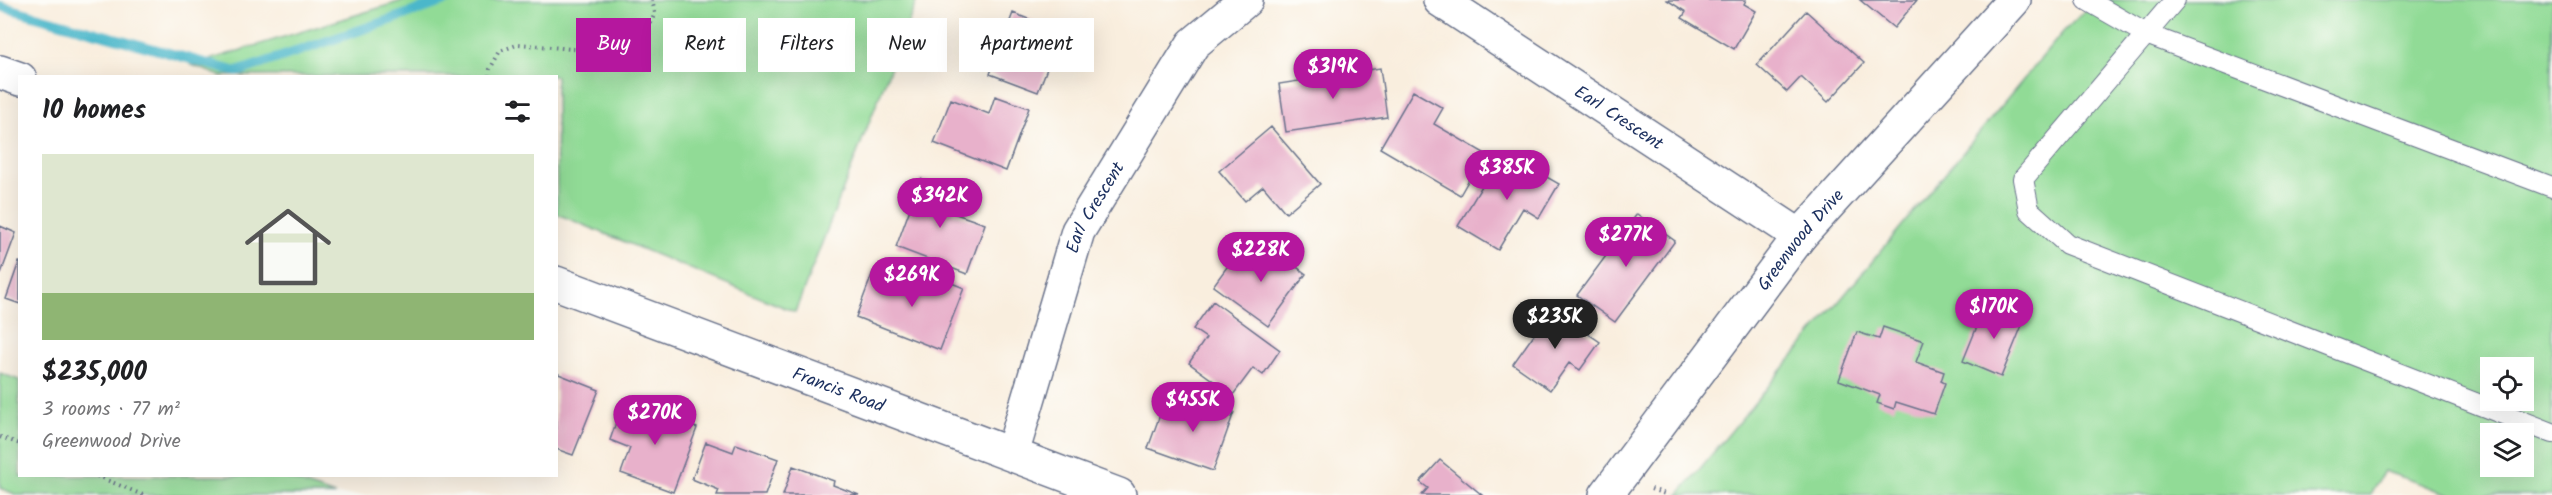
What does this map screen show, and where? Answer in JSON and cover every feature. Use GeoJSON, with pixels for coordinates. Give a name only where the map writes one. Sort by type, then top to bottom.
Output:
{"type":"FeatureCollection","features":[{"type":"Feature","properties":{"kind":"street","name":"Earl Crescent"},"geometry":{"type":"LineString","coordinates":[[1012,454],[1078,231],[1193,44],[1246,0]]}},
{"type":"Feature","properties":{"kind":"street","name":"Earl Crescent"},"geometry":{"type":"LineString","coordinates":[[1440,0],[1800,236]]}},
{"type":"Feature","properties":{"kind":"street","name":"Greenwood Drive"},"geometry":{"type":"LineString","coordinates":[[1606,495],[1800,236],[2014,0]]}},
{"type":"Feature","properties":{"kind":"street"},"geometry":{"type":"LineString","coordinates":[[0,72],[18,78]]}},
{"type":"Feature","properties":{"kind":"street","name":"Francis Road"},"geometry":{"type":"LineString","coordinates":[[558,284],[1119,495]]}},
{"type":"Feature","properties":{"kind":"lane"},"geometry":{"type":"LineString","coordinates":[[2087,0],[2146,34],[2552,188]]}},
{"type":"Feature","properties":{"kind":"lane"},"geometry":{"type":"LineString","coordinates":[[2175,0],[2023,179],[2029,210],[2067,244],[2552,433]]}},
{"type":"Feature","properties":{"kind":"path"},"geometry":{"type":"LineString","coordinates":[[489,75],[500,51],[519,44],[592,51],[631,48],[647,32],[655,13],[652,0]]}},
{"type":"Feature","properties":{"kind":"path"},"geometry":{"type":"LineString","coordinates":[[0,437],[18,443]]}},
{"type":"Feature","properties":{"kind":"path"},"geometry":{"type":"LineString","coordinates":[[99,477],[143,495]]}},
{"type":"Feature","properties":{"kind":"green space"},"geometry":{"type":"Polygon","coordinates":[[[405,0],[917,0],[910,18],[867,18],[867,72],[889,72],[795,312],[558,214],[558,75],[217,75],[192,65],[405,0]]]}},
{"type":"Feature","properties":{"kind":"green space"},"geometry":{"type":"Polygon","coordinates":[[[2096,0],[2552,0],[2552,495],[2452,495],[2384,471],[2370,495],[1678,495],[2063,32],[2096,0]]]}},
{"type":"Feature","properties":{"kind":"green space"},"geometry":{"type":"Polygon","coordinates":[[[0,373],[18,380],[18,477],[284,477],[335,495],[17,495],[0,488],[0,373]]]}},
{"type":"Feature","properties":{"kind":"building"},"geometry":{"type":"Polygon","coordinates":[[[1667,0],[1746,0],[1744,4],[1756,11],[1734,49],[1682,18],[1686,12],[1667,0]]]}},
{"type":"Feature","properties":{"kind":"building"},"geometry":{"type":"Polygon","coordinates":[[[1860,0],[1917,0],[1894,28],[1860,0]]]}},
{"type":"Feature","properties":{"kind":"building"},"geometry":{"type":"Polygon","coordinates":[[[1806,11],[1864,63],[1828,102],[1801,77],[1787,92],[1757,65],[1806,11]]]}},
{"type":"Feature","properties":{"kind":"building"},"geometry":{"type":"Polygon","coordinates":[[[1013,13],[1026,18],[1011,18],[1013,13]]]}},
{"type":"Feature","properties":{"kind":"building"},"geometry":{"type":"Polygon","coordinates":[[[1380,68],[1387,117],[1286,132],[1279,84],[1380,68]]]}},
{"type":"Feature","properties":{"kind":"building"},"geometry":{"type":"Polygon","coordinates":[[[991,72],[1046,72],[1038,92],[990,74],[991,72]]]}},
{"type":"Feature","properties":{"kind":"building"},"geometry":{"type":"Polygon","coordinates":[[[1413,91],[1443,108],[1434,124],[1484,153],[1460,195],[1380,148],[1413,91]]]}},
{"type":"Feature","properties":{"kind":"building"},"geometry":{"type":"Polygon","coordinates":[[[995,96],[1029,108],[1006,171],[934,143],[951,99],[989,114],[995,96]]]}},
{"type":"Feature","properties":{"kind":"building"},"geometry":{"type":"Polygon","coordinates":[[[1271,127],[1320,184],[1286,213],[1263,186],[1245,201],[1219,171],[1271,127]]]}},
{"type":"Feature","properties":{"kind":"building"},"geometry":{"type":"Polygon","coordinates":[[[1498,159],[1512,168],[1517,160],[1559,184],[1539,218],[1523,208],[1498,250],[1458,226],[1498,159]]]}},
{"type":"Feature","properties":{"kind":"building"},"geometry":{"type":"Polygon","coordinates":[[[921,179],[960,194],[953,213],[985,224],[967,274],[896,247],[921,179]]]}},
{"type":"Feature","properties":{"kind":"building"},"geometry":{"type":"Polygon","coordinates":[[[1637,214],[1675,241],[1615,322],[1577,295],[1637,214]]]}},
{"type":"Feature","properties":{"kind":"building"},"geometry":{"type":"Polygon","coordinates":[[[0,226],[16,233],[0,276],[0,226]]]}},
{"type":"Feature","properties":{"kind":"building"},"geometry":{"type":"Polygon","coordinates":[[[1264,243],[1306,274],[1268,326],[1213,286],[1235,256],[1248,266],[1264,243]]]}},
{"type":"Feature","properties":{"kind":"building"},"geometry":{"type":"Polygon","coordinates":[[[18,265],[18,303],[6,299],[18,265]]]}},
{"type":"Feature","properties":{"kind":"building"},"geometry":{"type":"Polygon","coordinates":[[[873,272],[923,290],[929,274],[964,288],[940,350],[856,317],[873,272]]]}},
{"type":"Feature","properties":{"kind":"building"},"geometry":{"type":"Polygon","coordinates":[[[1213,301],[1280,350],[1263,375],[1253,368],[1233,395],[1189,363],[1206,338],[1193,329],[1213,301]]]}},
{"type":"Feature","properties":{"kind":"building"},"geometry":{"type":"Polygon","coordinates":[[[1987,302],[2025,318],[2001,377],[1963,361],[1987,302]]]}},
{"type":"Feature","properties":{"kind":"building"},"geometry":{"type":"Polygon","coordinates":[[[1552,309],[1600,342],[1580,370],[1569,363],[1550,390],[1513,364],[1552,309]]]}},
{"type":"Feature","properties":{"kind":"building"},"geometry":{"type":"Polygon","coordinates":[[[1883,327],[1924,341],[1916,362],[1944,372],[1941,381],[1945,383],[1934,414],[1896,402],[1894,409],[1877,403],[1880,395],[1839,380],[1857,332],[1879,339],[1883,327]]]}},
{"type":"Feature","properties":{"kind":"building"},"geometry":{"type":"Polygon","coordinates":[[[558,374],[599,390],[573,455],[558,450],[558,374]]]}},
{"type":"Feature","properties":{"kind":"building"},"geometry":{"type":"Polygon","coordinates":[[[1185,394],[1234,412],[1213,471],[1148,448],[1161,412],[1176,418],[1185,394]]]}},
{"type":"Feature","properties":{"kind":"building"},"geometry":{"type":"Polygon","coordinates":[[[648,402],[681,415],[679,421],[697,428],[673,492],[621,473],[630,448],[610,440],[618,417],[639,425],[648,402]]]}},
{"type":"Feature","properties":{"kind":"building"},"geometry":{"type":"Polygon","coordinates":[[[706,442],[733,452],[736,444],[778,459],[765,495],[717,495],[719,490],[692,479],[706,442]]]}},
{"type":"Feature","properties":{"kind":"building"},"geometry":{"type":"Polygon","coordinates":[[[1440,460],[1482,495],[1422,495],[1428,488],[1420,482],[1440,460]]]}},
{"type":"Feature","properties":{"kind":"building"},"geometry":{"type":"Polygon","coordinates":[[[793,466],[834,481],[833,485],[859,495],[783,495],[793,466]]]}},
{"type":"Feature","properties":{"kind":"waterway"},"geometry":{"type":"LineString","coordinates":[[0,6],[237,72],[448,0]]}}]}
